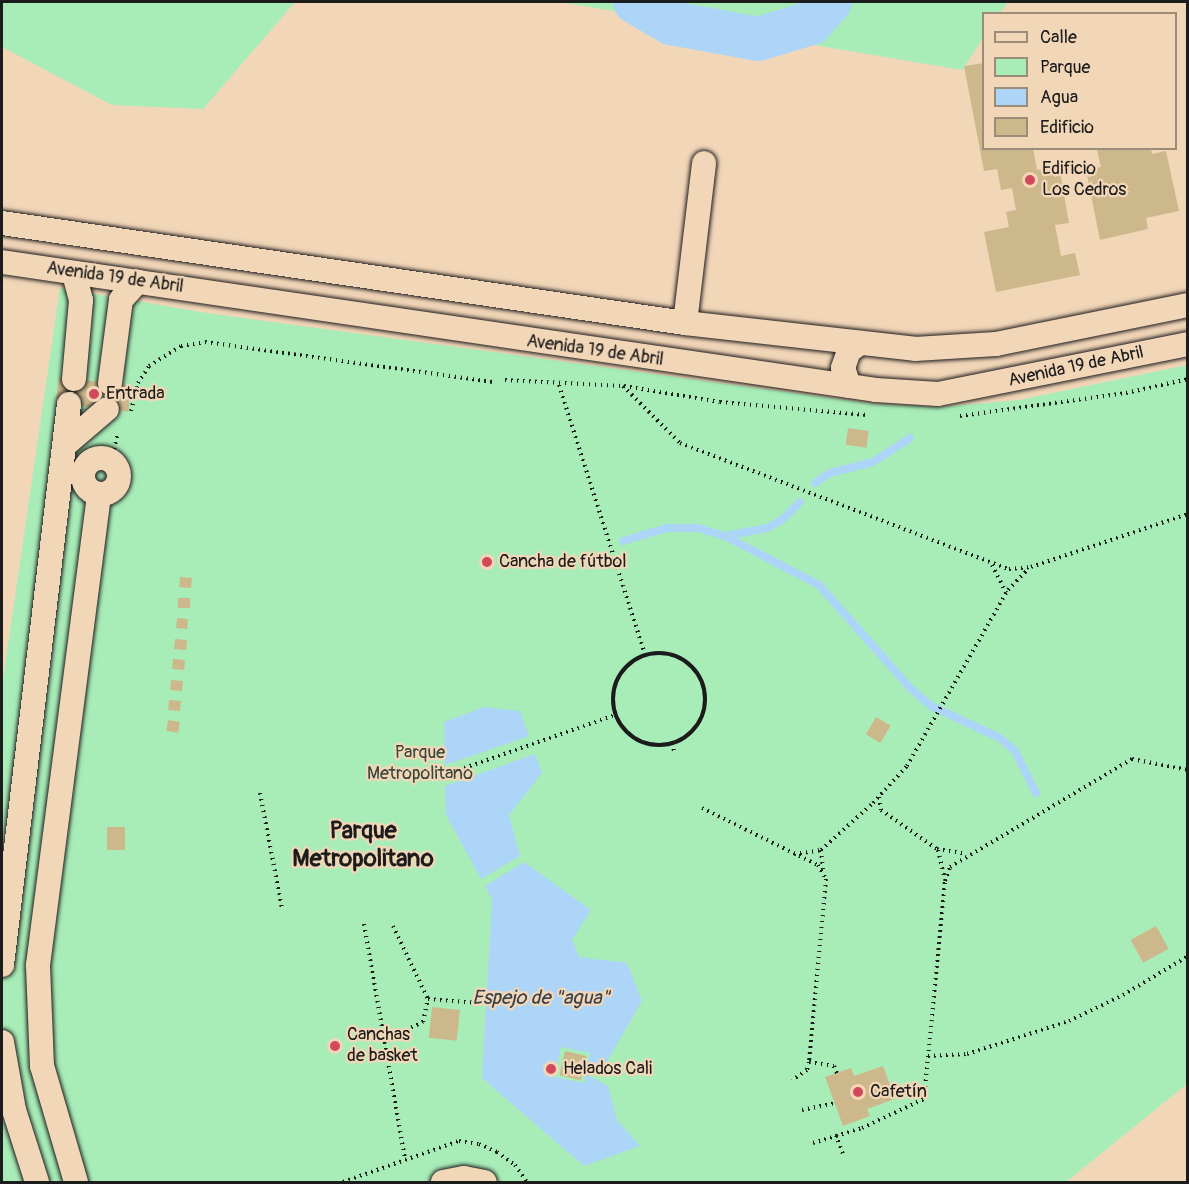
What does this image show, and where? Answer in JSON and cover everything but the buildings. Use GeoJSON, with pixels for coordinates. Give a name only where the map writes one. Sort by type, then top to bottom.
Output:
{"type":"FeatureCollection","features":[{"type":"Feature","properties":{"kind":"street"},"geometry":{"type":"LineString","coordinates":[[685,323],[704,163]]}},
{"type":"Feature","properties":{"kind":"street","name":"Avenida 19 de Abril"},"geometry":{"type":"LineString","coordinates":[[2,223],[685,323],[915,349],[996,344],[1188,305]]}},
{"type":"Feature","properties":{"kind":"street","name":"Avenida 19 de Abril"},"geometry":{"type":"LineString","coordinates":[[2,262],[816,382],[938,394],[1188,344]]}},
{"type":"Feature","properties":{"kind":"street"},"geometry":{"type":"LineString","coordinates":[[74,273],[81,300],[74,379]]}},
{"type":"Feature","properties":{"kind":"street"},"geometry":{"type":"LineString","coordinates":[[110,383],[121,300],[138,281]]}},
{"type":"Feature","properties":{"kind":"street"},"geometry":{"type":"LineString","coordinates":[[816,382],[828,360],[820,338]]}},
{"type":"Feature","properties":{"kind":"street"},"geometry":{"type":"LineString","coordinates":[[849,386],[843,368],[849,351],[860,343]]}},
{"type":"Feature","properties":{"kind":"street"},"geometry":{"type":"LineString","coordinates":[[2,964],[69,404]]}},
{"type":"Feature","properties":{"kind":"street"},"geometry":{"type":"LineString","coordinates":[[65,445],[120,415]]}},
{"type":"Feature","properties":{"kind":"street"},"geometry":{"type":"LineString","coordinates":[[76,1182],[42,1066],[38,965],[99,494]]}},
{"type":"Feature","properties":{"kind":"street"},"geometry":{"type":"LineString","coordinates":[[2,1042],[14,1110],[37,1182]]}},
{"type":"Feature","properties":{"kind":"street"},"geometry":{"type":"LineString","coordinates":[[442,1182],[464,1178],[485,1182]]}},
{"type":"Feature","properties":{"kind":"path"},"geometry":{"type":"LineString","coordinates":[[118,432],[120,415],[149,366],[181,346],[205,342],[493,382]]}},
{"type":"Feature","properties":{"kind":"path"},"geometry":{"type":"LineString","coordinates":[[505,380],[623,386],[680,443],[1009,569],[1031,567],[1188,514]]}},
{"type":"Feature","properties":{"kind":"path"},"geometry":{"type":"LineString","coordinates":[[558,384],[645,655]]}},
{"type":"Feature","properties":{"kind":"path"},"geometry":{"type":"LineString","coordinates":[[992,564],[1006,594]]}},
{"type":"Feature","properties":{"kind":"path"},"geometry":{"type":"LineString","coordinates":[[794,854],[821,850],[866,810],[907,765],[944,706],[1006,594],[1031,567]]}},
{"type":"Feature","properties":{"kind":"path"},"geometry":{"type":"LineString","coordinates":[[665,653],[685,661],[699,676],[705,695],[702,716],[691,733],[673,743],[655,745],[638,741],[624,730],[615,715],[613,696],[617,679],[628,664],[645,655],[665,653]]}},
{"type":"Feature","properties":{"kind":"path"},"geometry":{"type":"LineString","coordinates":[[436,778],[615,715]]}},
{"type":"Feature","properties":{"kind":"path"},"geometry":{"type":"LineString","coordinates":[[673,743],[674,753]]}},
{"type":"Feature","properties":{"kind":"path"},"geometry":{"type":"LineString","coordinates":[[813,1143],[918,1105],[927,1093],[928,1056],[945,880],[951,867],[968,854],[1132,759],[1188,770]]}},
{"type":"Feature","properties":{"kind":"path"},"geometry":{"type":"LineString","coordinates":[[260,794],[282,908]]}},
{"type":"Feature","properties":{"kind":"path"},"geometry":{"type":"LineString","coordinates":[[879,797],[881,810]]}},
{"type":"Feature","properties":{"kind":"path"},"geometry":{"type":"LineString","coordinates":[[702,808],[818,865],[823,872]]}},
{"type":"Feature","properties":{"kind":"path"},"geometry":{"type":"LineString","coordinates":[[866,810],[881,810],[937,849],[968,854]]}},
{"type":"Feature","properties":{"kind":"path"},"geometry":{"type":"LineString","coordinates":[[937,849],[945,880]]}},
{"type":"Feature","properties":{"kind":"path"},"geometry":{"type":"LineString","coordinates":[[792,1080],[807,1070],[809,1062],[826,886],[821,850]]}},
{"type":"Feature","properties":{"kind":"path"},"geometry":{"type":"LineString","coordinates":[[364,924],[405,1159]]}},
{"type":"Feature","properties":{"kind":"path"},"geometry":{"type":"LineString","coordinates":[[384,1040],[423,1023],[428,999],[393,926]]}},
{"type":"Feature","properties":{"kind":"path"},"geometry":{"type":"LineString","coordinates":[[928,1056],[967,1054],[1070,1021],[1188,956]]}},
{"type":"Feature","properties":{"kind":"path"},"geometry":{"type":"LineString","coordinates":[[428,999],[477,1004]]}},
{"type":"Feature","properties":{"kind":"path"},"geometry":{"type":"LineString","coordinates":[[809,1062],[834,1066],[837,1073]]}},
{"type":"Feature","properties":{"kind":"path"},"geometry":{"type":"LineString","coordinates":[[802,1110],[834,1103]]}},
{"type":"Feature","properties":{"kind":"path"},"geometry":{"type":"LineString","coordinates":[[836,1135],[843,1154]]}},
{"type":"Feature","properties":{"kind":"green space"},"geometry":{"type":"Polygon","coordinates":[[[2,2],[295,2],[203,109],[112,105],[2,47],[2,2]]]}},
{"type":"Feature","properties":{"kind":"green space"},"geometry":{"type":"Polygon","coordinates":[[[560,2],[1008,2],[1001,12],[982,12],[982,40],[962,70],[560,2]]]}},
{"type":"Feature","properties":{"kind":"green space","name":"Parque Metropolitano"},"geometry":{"type":"Polygon","coordinates":[[[60,288],[207,313],[875,404],[940,407],[1019,400],[1187,365],[1187,1084],[1066,1182],[2,1182],[2,686],[60,288]]]}},
{"type":"Feature","properties":{"kind":"water"},"geometry":{"type":"Polygon","coordinates":[[[484,707],[520,711],[529,736],[445,765],[444,722],[484,707]]]}},
{"type":"Feature","properties":{"kind":"water"},"geometry":{"type":"Polygon","coordinates":[[[535,754],[542,773],[509,815],[520,856],[481,879],[446,815],[445,786],[535,754]]]}},
{"type":"Feature","properties":{"kind":"water","name":"Espejo de \"agua\""},"geometry":{"type":"Polygon","coordinates":[[[524,862],[591,910],[572,940],[579,957],[627,963],[642,1001],[605,1065],[588,1063],[590,1053],[561,1047],[555,1077],[584,1083],[586,1074],[608,1086],[617,1120],[640,1146],[584,1166],[482,1078],[492,899],[485,886],[524,862]]]}},
{"type":"Feature","properties":{"kind":"waterway"},"geometry":{"type":"LineString","coordinates":[[635,2],[671,23],[758,39],[811,23],[830,2]]}},
{"type":"Feature","properties":{"kind":"waterway"},"geometry":{"type":"LineString","coordinates":[[815,483],[830,473],[873,462],[910,438]]}},
{"type":"Feature","properties":{"kind":"waterway"},"geometry":{"type":"LineString","coordinates":[[725,536],[767,528],[783,519],[800,502]]}},
{"type":"Feature","properties":{"kind":"waterway"},"geometry":{"type":"LineString","coordinates":[[623,541],[667,528],[698,528],[725,536],[819,585],[911,689],[931,706],[1000,738],[1015,751],[1036,793]]}},
{"type":"Feature","properties":{"kind":"place","name":"Edificio Los Cedros"},"geometry":{"type":"Point","coordinates":[1030,180]}},
{"type":"Feature","properties":{"kind":"place","name":"Entrada"},"geometry":{"type":"Point","coordinates":[94,394]}},
{"type":"Feature","properties":{"kind":"place","name":"Cancha de fútbol"},"geometry":{"type":"Point","coordinates":[487,562]}},
{"type":"Feature","properties":{"kind":"place","name":"Canchas de basket"},"geometry":{"type":"Point","coordinates":[335,1046]}},
{"type":"Feature","properties":{"kind":"place","name":"Helados Cali"},"geometry":{"type":"Point","coordinates":[551,1069]}},
{"type":"Feature","properties":{"kind":"place","name":"Cafetín"},"geometry":{"type":"Point","coordinates":[858,1092]}},
{"type":"Feature","properties":{"kind":"district","name":"Parque Metropolitano"},"geometry":{"type":"Point","coordinates":[363,845]}}]}
